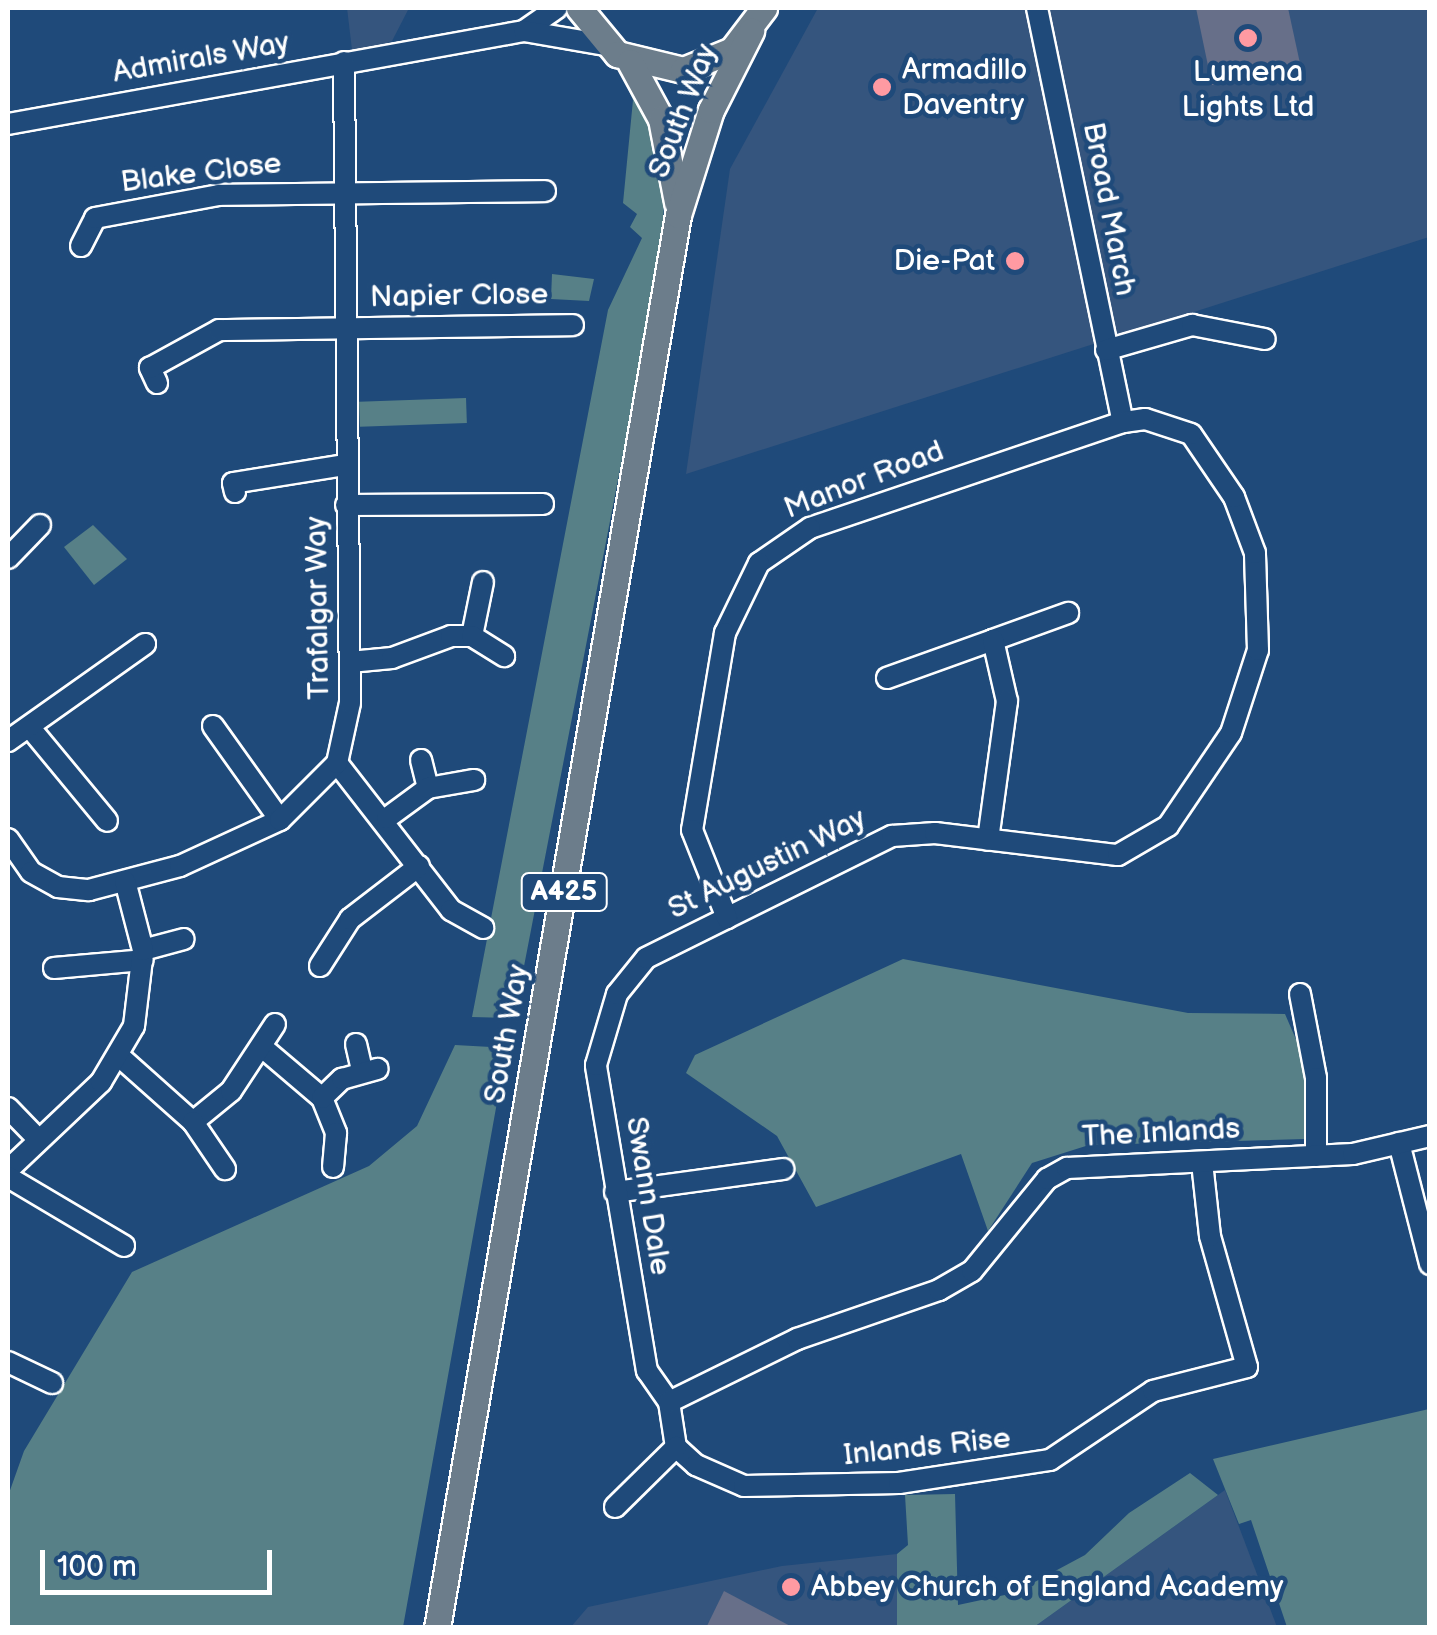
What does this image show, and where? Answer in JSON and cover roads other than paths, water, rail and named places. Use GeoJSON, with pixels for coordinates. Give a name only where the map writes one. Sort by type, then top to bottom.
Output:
{"type":"FeatureCollection","features":[{"type":"Feature","properties":{"kind":"main road"},"geometry":{"type":"LineString","coordinates":[[579,8],[605,45],[630,62],[656,69],[709,63],[751,32]]}},
{"type":"Feature","properties":{"kind":"main road","name":"South Way"},"geometry":{"type":"LineString","coordinates":[[437,1628],[678,215],[711,110],[764,8]]}},
{"type":"Feature","properties":{"kind":"main road","name":"South Way"},"geometry":{"type":"LineString","coordinates":[[630,62],[661,119],[678,215]]}},
{"type":"Feature","properties":{"kind":"street","name":"Admirals Way"},"geometry":{"type":"LineString","coordinates":[[524,31],[557,8]]}},
{"type":"Feature","properties":{"kind":"street","name":"Broad March"},"geometry":{"type":"LineString","coordinates":[[1037,8],[1123,422]]}},
{"type":"Feature","properties":{"kind":"street","name":"Admirals Way"},"geometry":{"type":"LineString","coordinates":[[8,124],[524,31],[605,45]]}},
{"type":"Feature","properties":{"kind":"street","name":"Trafalgar Way"},"geometry":{"type":"LineString","coordinates":[[8,839],[31,872],[58,888],[124,881],[280,820],[337,762],[350,730],[344,62]]}},
{"type":"Feature","properties":{"kind":"street"},"geometry":{"type":"LineString","coordinates":[[347,189],[545,191]]}},
{"type":"Feature","properties":{"kind":"street","name":"Blake Close"},"geometry":{"type":"LineString","coordinates":[[81,246],[95,218],[158,203],[347,189]]}},
{"type":"Feature","properties":{"kind":"street","name":"Napier Close"},"geometry":{"type":"LineString","coordinates":[[157,383],[150,368],[219,330],[573,324]]}},
{"type":"Feature","properties":{"kind":"street"},"geometry":{"type":"LineString","coordinates":[[1106,350],[1192,326],[1265,339]]}},
{"type":"Feature","properties":{"kind":"street","name":"St Augustin Way"},"geometry":{"type":"LineString","coordinates":[[617,994],[646,958],[892,836],[988,840],[1096,855],[1136,849],[1168,826],[1192,795],[1248,692],[1258,650],[1255,553],[1234,497],[1191,434],[1170,423],[1123,422]]}},
{"type":"Feature","properties":{"kind":"street","name":"Manor Road"},"geometry":{"type":"LineString","coordinates":[[727,918],[696,851],[693,818],[726,633],[759,563],[810,528],[1123,422]]}},
{"type":"Feature","properties":{"kind":"street"},"geometry":{"type":"LineString","coordinates":[[235,492],[233,484],[346,465]]}},
{"type":"Feature","properties":{"kind":"street"},"geometry":{"type":"LineString","coordinates":[[346,505],[543,504]]}},
{"type":"Feature","properties":{"kind":"street"},"geometry":{"type":"LineString","coordinates":[[8,558],[40,525]]}},
{"type":"Feature","properties":{"kind":"street"},"geometry":{"type":"LineString","coordinates":[[472,636],[483,582]]}},
{"type":"Feature","properties":{"kind":"street"},"geometry":{"type":"LineString","coordinates":[[887,678],[1068,612]]}},
{"type":"Feature","properties":{"kind":"street"},"geometry":{"type":"LineString","coordinates":[[350,662],[392,658],[432,637],[472,636],[504,656]]}},
{"type":"Feature","properties":{"kind":"street"},"geometry":{"type":"LineString","coordinates":[[988,840],[1006,701],[994,640]]}},
{"type":"Feature","properties":{"kind":"street"},"geometry":{"type":"LineString","coordinates":[[8,740],[31,729],[146,644]]}},
{"type":"Feature","properties":{"kind":"street"},"geometry":{"type":"LineString","coordinates":[[213,726],[280,820]]}},
{"type":"Feature","properties":{"kind":"street"},"geometry":{"type":"LineString","coordinates":[[31,729],[107,820]]}},
{"type":"Feature","properties":{"kind":"street"},"geometry":{"type":"LineString","coordinates":[[420,760],[428,788]]}},
{"type":"Feature","properties":{"kind":"street"},"geometry":{"type":"LineString","coordinates":[[337,762],[387,818],[451,910],[483,928]]}},
{"type":"Feature","properties":{"kind":"street"},"geometry":{"type":"LineString","coordinates":[[387,818],[428,788],[474,780]]}},
{"type":"Feature","properties":{"kind":"street"},"geometry":{"type":"LineString","coordinates":[[320,966],[350,919],[420,866]]}},
{"type":"Feature","properties":{"kind":"street"},"geometry":{"type":"LineString","coordinates":[[124,881],[143,955],[139,1010],[119,1056],[8,1174],[124,1246]]}},
{"type":"Feature","properties":{"kind":"street"},"geometry":{"type":"LineString","coordinates":[[54,968],[143,955],[184,939]]}},
{"type":"Feature","properties":{"kind":"street","name":"Swann Dale"},"geometry":{"type":"LineString","coordinates":[[617,994],[596,1065],[647,1372],[669,1402]]}},
{"type":"Feature","properties":{"kind":"street"},"geometry":{"type":"LineString","coordinates":[[1300,994],[1316,1078],[1316,1156]]}},
{"type":"Feature","properties":{"kind":"street"},"geometry":{"type":"LineString","coordinates":[[193,1122],[231,1092],[275,1024]]}},
{"type":"Feature","properties":{"kind":"street"},"geometry":{"type":"LineString","coordinates":[[322,1098],[370,1070],[356,1044]]}},
{"type":"Feature","properties":{"kind":"street"},"geometry":{"type":"LineString","coordinates":[[262,1047],[322,1098],[336,1133],[333,1167]]}},
{"type":"Feature","properties":{"kind":"street"},"geometry":{"type":"LineString","coordinates":[[119,1056],[193,1122],[225,1168]]}},
{"type":"Feature","properties":{"kind":"street"},"geometry":{"type":"LineString","coordinates":[[8,1108],[38,1139]]}},
{"type":"Feature","properties":{"kind":"street","name":"The Inlands"},"geometry":{"type":"LineString","coordinates":[[669,1402],[797,1340],[940,1290],[972,1270],[1046,1179],[1067,1168],[1316,1156],[1430,1136]]}},
{"type":"Feature","properties":{"kind":"street"},"geometry":{"type":"LineString","coordinates":[[1400,1143],[1430,1264]]}},
{"type":"Feature","properties":{"kind":"street","name":"Inlands Rise"},"geometry":{"type":"LineString","coordinates":[[676,1446],[720,1478],[774,1491],[980,1476],[1084,1444],[1153,1391],[1247,1367],[1210,1236],[1202,1162]]}},
{"type":"Feature","properties":{"kind":"street"},"geometry":{"type":"LineString","coordinates":[[615,1192],[783,1169]]}},
{"type":"Feature","properties":{"kind":"street"},"geometry":{"type":"LineString","coordinates":[[8,1362],[52,1382]]}},
{"type":"Feature","properties":{"kind":"street"},"geometry":{"type":"LineString","coordinates":[[615,1507],[676,1446],[669,1402]]}},
{"type":"Feature","properties":{"kind":"place","name":"Lumena Lights Ltd"},"geometry":{"type":"Point","coordinates":[1248,38]}},
{"type":"Feature","properties":{"kind":"place","name":"Armadillo Daventry"},"geometry":{"type":"Point","coordinates":[882,87]}},
{"type":"Feature","properties":{"kind":"place","name":"Die-Pat"},"geometry":{"type":"Point","coordinates":[1015,261]}},
{"type":"Feature","properties":{"kind":"place","name":"Abbey Church of England Academy"},"geometry":{"type":"Point","coordinates":[791,1587]}}]}
